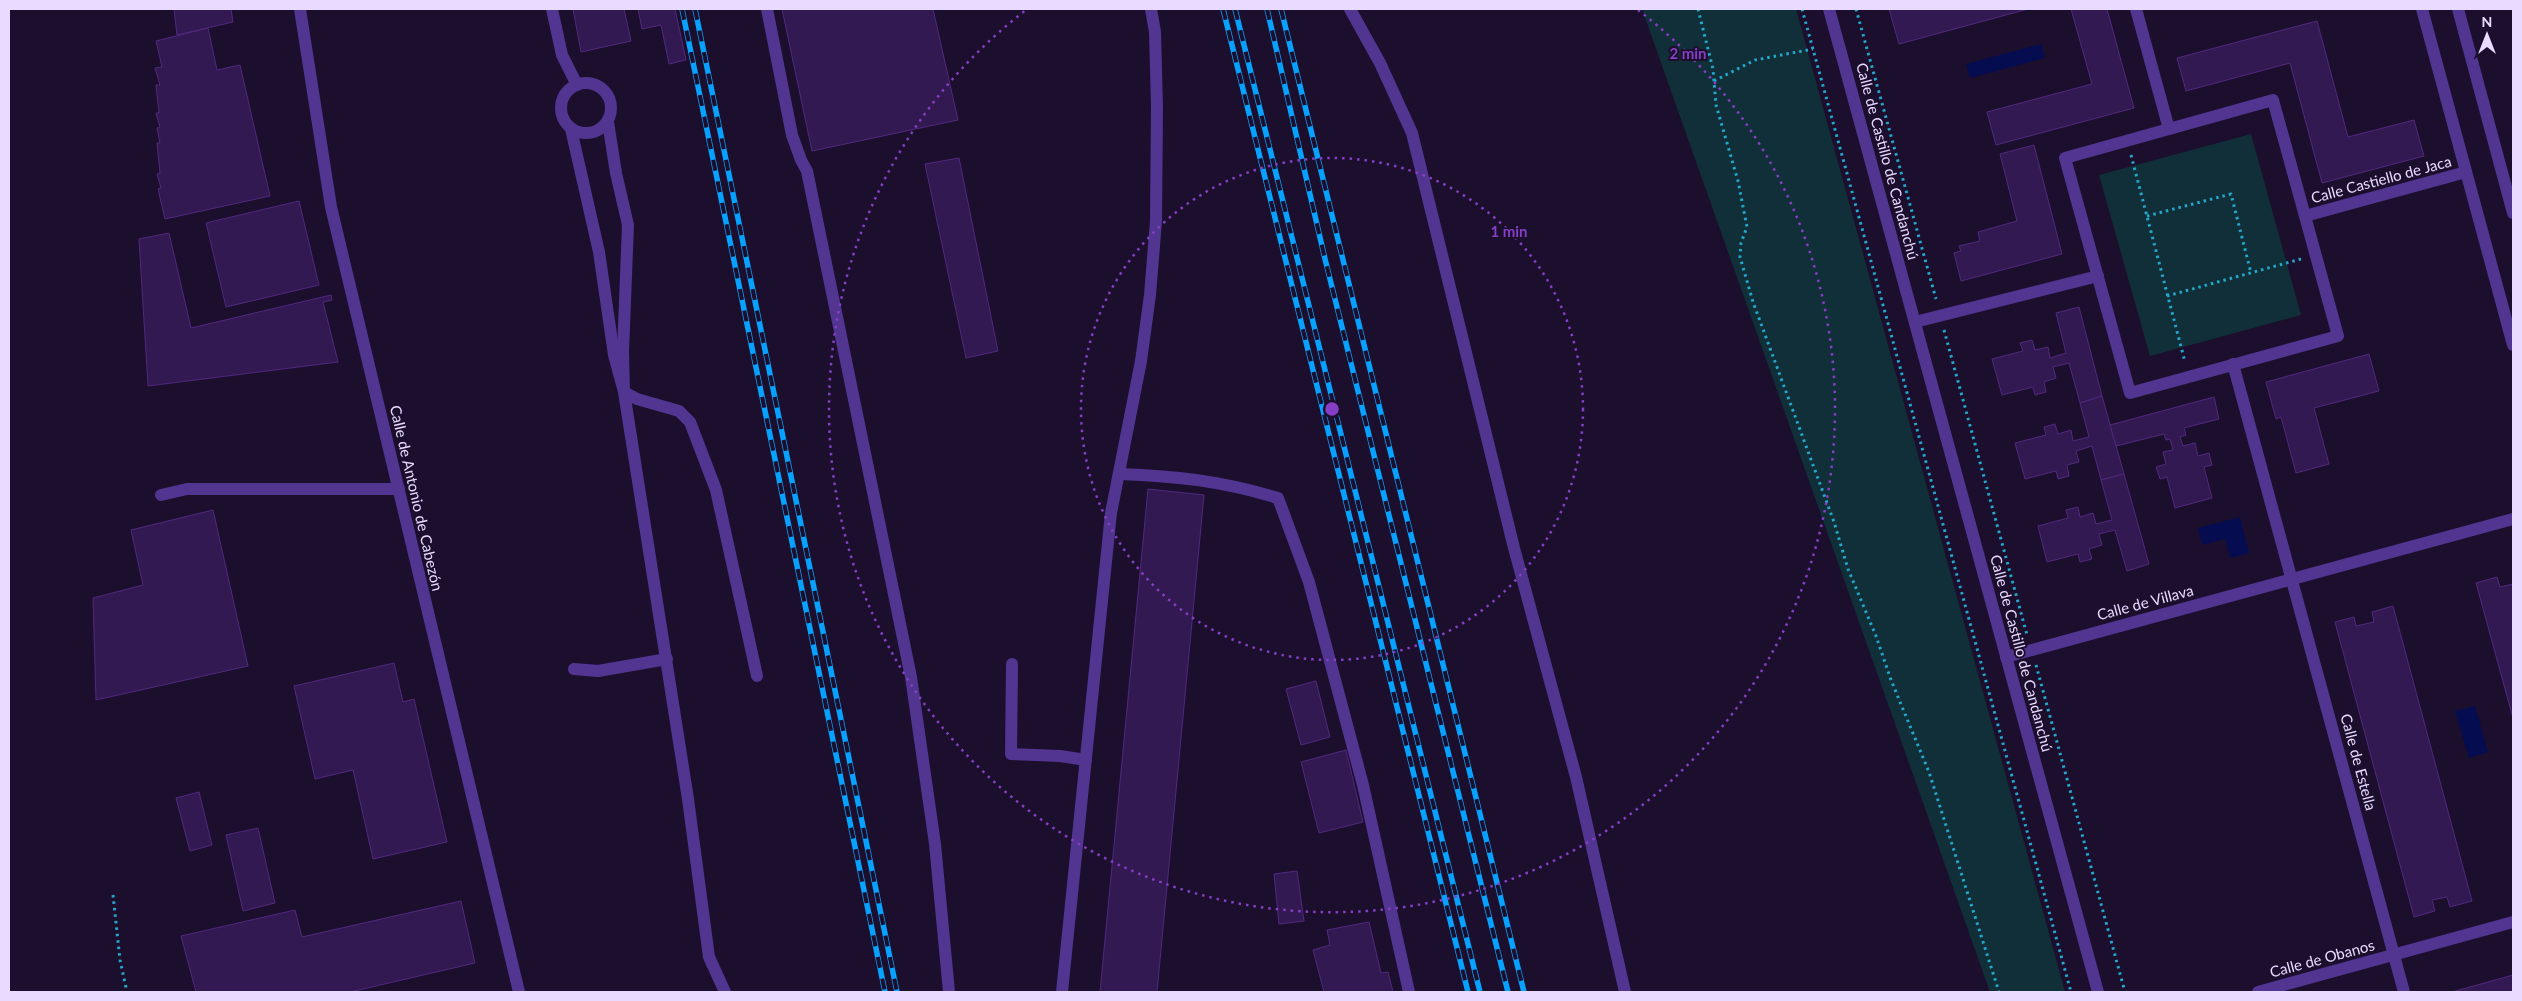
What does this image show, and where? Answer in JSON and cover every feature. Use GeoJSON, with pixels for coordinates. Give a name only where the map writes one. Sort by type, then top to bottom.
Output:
{"type":"FeatureCollection","features":[{"type":"Feature","properties":{"kind":"street","name":"Calle de Antonio de Cabezón"},"geometry":{"type":"LineString","coordinates":[[300,9],[331,207],[519,992]]}},
{"type":"Feature","properties":{"kind":"street"},"geometry":{"type":"LineString","coordinates":[[552,9],[562,55],[577,85]]}},
{"type":"Feature","properties":{"kind":"street"},"geometry":{"type":"LineString","coordinates":[[766,9],[792,135],[807,171],[911,678],[935,844],[949,992]]}},
{"type":"Feature","properties":{"kind":"street"},"geometry":{"type":"LineString","coordinates":[[1062,992],[1109,530],[1141,361],[1156,221],[1157,97],[1155,32],[1151,9]]}},
{"type":"Feature","properties":{"kind":"street"},"geometry":{"type":"LineString","coordinates":[[1350,9],[1380,63],[1412,133],[1514,548],[1576,776],[1625,992]]}},
{"type":"Feature","properties":{"kind":"street","name":"Calle de Castillo de Candanchú"},"geometry":{"type":"LineString","coordinates":[[1829,9],[2098,992]]}},
{"type":"Feature","properties":{"kind":"street"},"geometry":{"type":"LineString","coordinates":[[2136,9],[2168,129]]}},
{"type":"Feature","properties":{"kind":"street","name":"Calle Castiello de Jaca"},"geometry":{"type":"LineString","coordinates":[[2422,9],[2513,345]]}},
{"type":"Feature","properties":{"kind":"street"},"geometry":{"type":"LineString","coordinates":[[2458,9],[2513,213]]}},
{"type":"Feature","properties":{"kind":"street"},"geometry":{"type":"LineString","coordinates":[[608,122],[595,132],[579,133],[571,129],[566,123],[561,109],[565,94],[577,85],[593,84],[606,92],[612,107],[608,122],[616,173],[628,225],[623,352],[624,392]]}},
{"type":"Feature","properties":{"kind":"street"},"geometry":{"type":"LineString","coordinates":[[2273,100],[2338,336],[2130,393],[2065,158],[2168,129],[2273,100]]}},
{"type":"Feature","properties":{"kind":"street"},"geometry":{"type":"LineString","coordinates":[[571,129],[599,252],[614,355],[624,392],[667,659],[709,957],[725,992]]}},
{"type":"Feature","properties":{"kind":"street","name":"Calle Castiello de Jaca"},"geometry":{"type":"LineString","coordinates":[[2306,216],[2466,172]]}},
{"type":"Feature","properties":{"kind":"street"},"geometry":{"type":"LineString","coordinates":[[1915,322],[2098,276]]}},
{"type":"Feature","properties":{"kind":"street"},"geometry":{"type":"LineString","coordinates":[[2233,364],[2292,578]]}},
{"type":"Feature","properties":{"kind":"street"},"geometry":{"type":"LineString","coordinates":[[624,392],[637,399],[679,410],[690,422],[716,490],[757,676]]}},
{"type":"Feature","properties":{"kind":"street"},"geometry":{"type":"LineString","coordinates":[[1119,474],[1218,481],[1278,498],[1309,582],[1364,785],[1409,992]]}},
{"type":"Feature","properties":{"kind":"street"},"geometry":{"type":"LineString","coordinates":[[161,495],[187,489],[398,489]]}},
{"type":"Feature","properties":{"kind":"street","name":"Calle de Villava"},"geometry":{"type":"LineString","coordinates":[[2006,656],[2513,519]]}},
{"type":"Feature","properties":{"kind":"street","name":"Calle de Estella"},"geometry":{"type":"LineString","coordinates":[[2292,578],[2394,955]]}},
{"type":"Feature","properties":{"kind":"street"},"geometry":{"type":"LineString","coordinates":[[574,669],[598,671],[667,659]]}},
{"type":"Feature","properties":{"kind":"street"},"geometry":{"type":"LineString","coordinates":[[1012,664],[1011,754],[1060,756],[1086,760]]}},
{"type":"Feature","properties":{"kind":"street","name":"Calle de Obanos"},"geometry":{"type":"LineString","coordinates":[[2258,992],[2513,922]]}},
{"type":"Feature","properties":{"kind":"street","name":"Calle de Obanos"},"geometry":{"type":"LineString","coordinates":[[2394,955],[2404,992]]}},
{"type":"Feature","properties":{"kind":"path"},"geometry":{"type":"LineString","coordinates":[[1698,9],[1714,81],[1716,105],[1738,181],[1748,227],[1741,243],[1740,257],[1753,302],[1834,522],[1848,569],[1876,636],[1890,680],[1908,718],[1929,772],[1999,992]]}},
{"type":"Feature","properties":{"kind":"path"},"geometry":{"type":"LineString","coordinates":[[1802,9],[2071,992]]}},
{"type":"Feature","properties":{"kind":"path"},"geometry":{"type":"LineString","coordinates":[[1856,9],[1935,297]]}},
{"type":"Feature","properties":{"kind":"path"},"geometry":{"type":"LineString","coordinates":[[1714,81],[1755,60],[1813,49]]}},
{"type":"Feature","properties":{"kind":"path"},"geometry":{"type":"LineString","coordinates":[[2127,140],[2188,377]]}},
{"type":"Feature","properties":{"kind":"path"},"geometry":{"type":"LineString","coordinates":[[2147,216],[2231,194],[2251,273]]}},
{"type":"Feature","properties":{"kind":"path"},"geometry":{"type":"LineString","coordinates":[[2167,296],[2316,256]]}},
{"type":"Feature","properties":{"kind":"path"},"geometry":{"type":"LineString","coordinates":[[1945,334],[2026,631]]}},
{"type":"Feature","properties":{"kind":"path"},"geometry":{"type":"LineString","coordinates":[[2035,664],[2125,992]]}},
{"type":"Feature","properties":{"kind":"path"},"geometry":{"type":"LineString","coordinates":[[113,896],[120,960],[127,992]]}},
{"type":"Feature","properties":{"kind":"shaded area"},"geometry":{"type":"Polygon","coordinates":[[[1642,9],[1796,9],[2065,992],[1990,992],[1642,9]]]}},
{"type":"Feature","properties":{"kind":"shaded area"},"geometry":{"type":"Polygon","coordinates":[[[2041,44],[2045,58],[1970,78],[1966,64],[2041,44]]]}},
{"type":"Feature","properties":{"kind":"shaded area"},"geometry":{"type":"Polygon","coordinates":[[[2251,134],[2301,315],[2150,356],[2099,175],[2251,134]]]}},
{"type":"Feature","properties":{"kind":"shaded area"},"geometry":{"type":"Polygon","coordinates":[[[2240,517],[2249,553],[2230,558],[2225,539],[2202,545],[2198,528],[2240,517]]]}},
{"type":"Feature","properties":{"kind":"shaded area"},"geometry":{"type":"Polygon","coordinates":[[[2475,706],[2488,752],[2469,758],[2455,711],[2475,706]]]}},
{"type":"Feature","properties":{"kind":"building"},"geometry":{"type":"Polygon","coordinates":[[[174,9],[231,9],[233,22],[177,35],[174,9]]]}},
{"type":"Feature","properties":{"kind":"building"},"geometry":{"type":"Polygon","coordinates":[[[573,9],[624,9],[631,41],[581,52],[573,9]]]}},
{"type":"Feature","properties":{"kind":"building"},"geometry":{"type":"Polygon","coordinates":[[[638,9],[675,9],[686,60],[669,64],[661,25],[642,29],[638,9]]]}},
{"type":"Feature","properties":{"kind":"building"},"geometry":{"type":"Polygon","coordinates":[[[782,9],[933,9],[958,120],[812,151],[782,9]]]}},
{"type":"Feature","properties":{"kind":"building"},"geometry":{"type":"Polygon","coordinates":[[[1889,9],[2028,9],[1899,44],[1889,9]]]}},
{"type":"Feature","properties":{"kind":"building"},"geometry":{"type":"Polygon","coordinates":[[[2071,9],[2107,9],[2134,108],[1996,145],[1987,112],[2092,84],[2071,9]]]}},
{"type":"Feature","properties":{"kind":"building"},"geometry":{"type":"Polygon","coordinates":[[[2317,21],[2348,137],[2414,120],[2424,156],[2322,183],[2290,63],[2186,91],[2177,58],[2317,21]]]}},
{"type":"Feature","properties":{"kind":"building"},"geometry":{"type":"Polygon","coordinates":[[[208,28],[217,70],[240,65],[270,196],[165,219],[158,189],[161,188],[157,174],[160,173],[157,143],[160,143],[157,128],[160,127],[156,113],[159,113],[156,85],[160,85],[155,68],[162,67],[156,41],[208,28]]]}},
{"type":"Feature","properties":{"kind":"building"},"geometry":{"type":"Polygon","coordinates":[[[2034,145],[2062,254],[1961,281],[1954,253],[1961,251],[1959,246],[1980,241],[1978,232],[2017,221],[2000,154],[2034,145]]]}},
{"type":"Feature","properties":{"kind":"building"},"geometry":{"type":"Polygon","coordinates":[[[959,158],[998,351],[966,358],[925,164],[959,158]]]}},
{"type":"Feature","properties":{"kind":"building"},"geometry":{"type":"Polygon","coordinates":[[[299,201],[319,285],[226,307],[206,223],[299,201]]]}},
{"type":"Feature","properties":{"kind":"building"},"geometry":{"type":"Polygon","coordinates":[[[169,233],[191,328],[331,295],[332,300],[323,302],[338,362],[148,386],[139,239],[169,233]]]}},
{"type":"Feature","properties":{"kind":"building"},"geometry":{"type":"Polygon","coordinates":[[[2079,307],[2102,396],[2080,403],[2069,363],[2053,367],[2056,378],[2044,382],[2046,392],[2035,395],[2033,387],[2002,395],[1992,359],[2023,351],[2020,343],[2032,340],[2035,350],[2048,347],[2050,358],[2066,353],[2056,313],[2079,307]]]}},
{"type":"Feature","properties":{"kind":"building"},"geometry":{"type":"Polygon","coordinates":[[[2369,354],[2379,391],[2314,408],[2329,464],[2296,473],[2281,417],[2276,419],[2266,382],[2369,354]]]}},
{"type":"Feature","properties":{"kind":"building"},"geometry":{"type":"Polygon","coordinates":[[[2102,396],[2124,474],[2101,480],[2092,446],[2076,451],[2079,462],[2067,465],[2069,476],[2058,479],[2056,471],[2025,479],[2015,443],[2046,435],[2044,427],[2055,424],[2058,434],[2071,430],[2073,441],[2089,437],[2080,403],[2102,396]]]}},
{"type":"Feature","properties":{"kind":"building"},"geometry":{"type":"Polygon","coordinates":[[[2214,397],[2219,419],[2184,428],[2186,435],[2180,437],[2183,446],[2195,443],[2198,456],[2209,453],[2212,465],[2204,467],[2212,498],[2175,508],[2167,477],[2160,479],[2156,467],[2166,464],[2163,452],[2173,450],[2170,439],[2166,440],[2164,434],[2116,446],[2110,425],[2214,397]]]}},
{"type":"Feature","properties":{"kind":"building"},"geometry":{"type":"Polygon","coordinates":[[[2124,474],[2149,564],[2127,571],[2115,530],[2099,534],[2102,545],[2089,549],[2092,559],[2080,562],[2078,554],[2047,562],[2038,526],[2068,518],[2066,510],[2078,507],[2080,517],[2093,513],[2096,524],[2112,520],[2101,480],[2124,474]]]}},
{"type":"Feature","properties":{"kind":"building"},"geometry":{"type":"Polygon","coordinates":[[[1148,489],[1204,495],[1157,992],[1100,992],[1148,489]]]}},
{"type":"Feature","properties":{"kind":"building"},"geometry":{"type":"Polygon","coordinates":[[[213,510],[248,666],[96,700],[93,598],[143,585],[131,530],[213,510]]]}},
{"type":"Feature","properties":{"kind":"building"},"geometry":{"type":"Polygon","coordinates":[[[2497,577],[2500,587],[2513,584],[2513,718],[2476,583],[2497,577]]]}},
{"type":"Feature","properties":{"kind":"building"},"geometry":{"type":"Polygon","coordinates":[[[2393,606],[2472,901],[2450,907],[2447,897],[2432,900],[2435,911],[2414,917],[2335,622],[2354,617],[2356,626],[2374,622],[2372,612],[2393,606]]]}},
{"type":"Feature","properties":{"kind":"building"},"geometry":{"type":"Polygon","coordinates":[[[394,663],[403,702],[414,699],[447,842],[373,859],[353,770],[315,779],[294,686],[394,663]]]}},
{"type":"Feature","properties":{"kind":"building"},"geometry":{"type":"Polygon","coordinates":[[[1316,681],[1330,737],[1301,745],[1286,689],[1316,681]]]}},
{"type":"Feature","properties":{"kind":"building"},"geometry":{"type":"Polygon","coordinates":[[[1346,750],[1363,822],[1319,833],[1301,762],[1346,750]]]}},
{"type":"Feature","properties":{"kind":"building"},"geometry":{"type":"Polygon","coordinates":[[[199,792],[212,845],[190,851],[176,798],[199,792]]]}},
{"type":"Feature","properties":{"kind":"building"},"geometry":{"type":"Polygon","coordinates":[[[258,828],[275,903],[243,911],[226,835],[258,828]]]}},
{"type":"Feature","properties":{"kind":"building"},"geometry":{"type":"Polygon","coordinates":[[[1297,871],[1304,921],[1279,924],[1274,874],[1297,871]]]}},
{"type":"Feature","properties":{"kind":"building"},"geometry":{"type":"Polygon","coordinates":[[[461,901],[475,963],[350,992],[196,992],[181,936],[295,910],[302,937],[461,901]]]}},
{"type":"Feature","properties":{"kind":"building"},"geometry":{"type":"Polygon","coordinates":[[[1369,922],[1381,973],[1388,972],[1393,992],[1324,992],[1313,950],[1330,945],[1327,930],[1369,922]]]}},
{"type":"Feature","properties":{"kind":"building"},"geometry":{"type":"Polygon","coordinates":[[[2513,975],[2513,992],[2452,992],[2513,975]]]}},
{"type":"Feature","properties":{"kind":"railway"},"geometry":{"type":"LineString","coordinates":[[682,9],[885,992]]}},
{"type":"Feature","properties":{"kind":"railway"},"geometry":{"type":"LineString","coordinates":[[695,9],[897,992]]}},
{"type":"Feature","properties":{"kind":"railway"},"geometry":{"type":"LineString","coordinates":[[1223,9],[1468,992]]}},
{"type":"Feature","properties":{"kind":"railway"},"geometry":{"type":"LineString","coordinates":[[1235,9],[1480,992]]}},
{"type":"Feature","properties":{"kind":"railway"},"geometry":{"type":"LineString","coordinates":[[1267,9],[1325,259],[1508,992]]}},
{"type":"Feature","properties":{"kind":"railway"},"geometry":{"type":"LineString","coordinates":[[1281,9],[1524,992]]}}]}
